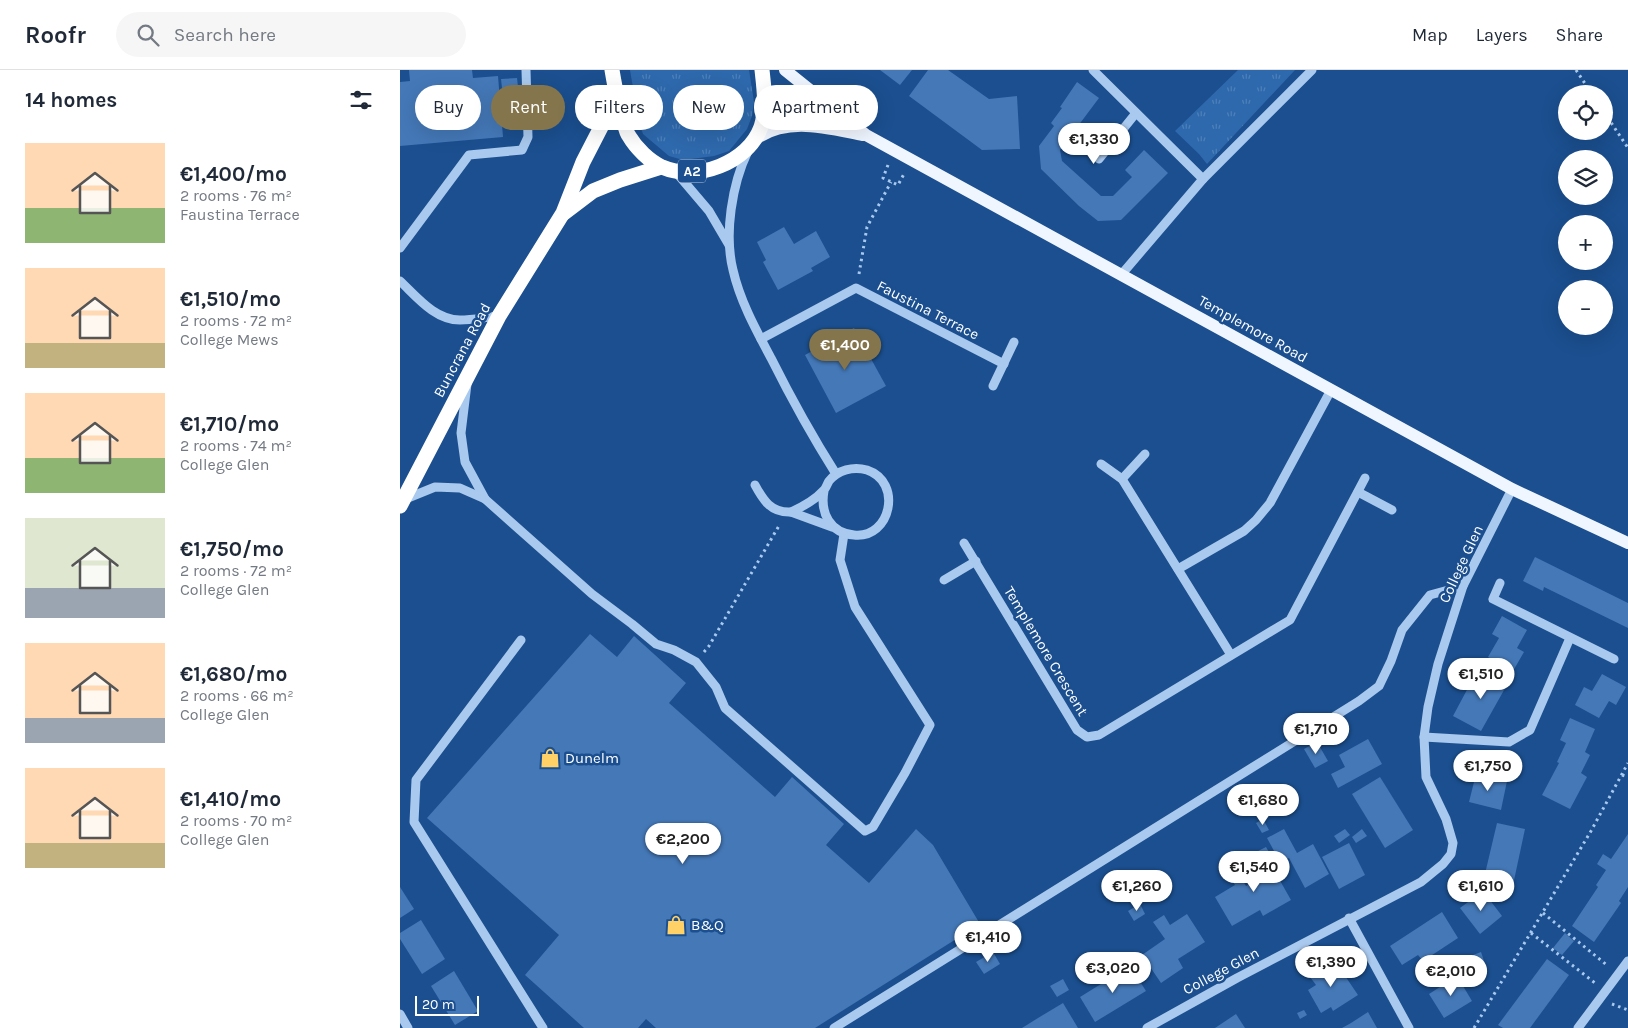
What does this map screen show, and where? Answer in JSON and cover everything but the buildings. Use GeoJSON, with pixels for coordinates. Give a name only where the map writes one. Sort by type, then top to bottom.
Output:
{"type":"FeatureCollection","features":[{"type":"Feature","properties":{"kind":"highway","name":"A2"},"geometry":{"type":"LineString","coordinates":[[612,70],[614,85]]}},
{"type":"Feature","properties":{"kind":"highway"},"geometry":{"type":"LineString","coordinates":[[752,143],[761,126],[764,110],[765,93],[762,70]]}},
{"type":"Feature","properties":{"kind":"highway","name":"Buncrana Road"},"geometry":{"type":"LineString","coordinates":[[402,503],[499,316],[563,213],[584,162],[600,130]]}},
{"type":"Feature","properties":{"kind":"highway","name":"A2"},"geometry":{"type":"LineString","coordinates":[[626,130],[628,136],[645,156],[668,169],[708,170],[723,165],[737,157],[752,143]]}},
{"type":"Feature","properties":{"kind":"highway","name":"Buncrana Road"},"geometry":{"type":"LineString","coordinates":[[563,213],[593,191],[620,180],[668,169]]}},
{"type":"Feature","properties":{"kind":"main road","name":"Templemore Road"},"geometry":{"type":"LineString","coordinates":[[785,70],[866,135],[1512,489],[1628,543]]}},
{"type":"Feature","properties":{"kind":"main road","name":"Templemore Road"},"geometry":{"type":"LineString","coordinates":[[752,143],[772,130],[798,125],[866,135]]}},
{"type":"Feature","properties":{"kind":"street"},"geometry":{"type":"LineString","coordinates":[[400,248],[469,155],[522,150],[528,137],[526,70]]}},
{"type":"Feature","properties":{"kind":"street"},"geometry":{"type":"LineString","coordinates":[[1093,70],[1203,179]]}},
{"type":"Feature","properties":{"kind":"street"},"geometry":{"type":"LineString","coordinates":[[1121,275],[1203,179],[1309,72]]}},
{"type":"Feature","properties":{"kind":"street"},"geometry":{"type":"LineString","coordinates":[[1099,158],[1136,112]]}},
{"type":"Feature","properties":{"kind":"street"},"geometry":{"type":"LineString","coordinates":[[752,143],[737,178],[729,245],[732,269],[738,289],[761,339],[806,425],[836,474]]}},
{"type":"Feature","properties":{"kind":"street"},"geometry":{"type":"LineString","coordinates":[[668,169],[709,211],[729,245]]}},
{"type":"Feature","properties":{"kind":"street"},"geometry":{"type":"LineString","coordinates":[[400,281],[427,307],[447,318],[460,320],[499,316]]}},
{"type":"Feature","properties":{"kind":"street","name":"Faustina Terrace"},"geometry":{"type":"LineString","coordinates":[[761,339],[856,288],[1004,364]]}},
{"type":"Feature","properties":{"kind":"street"},"geometry":{"type":"LineString","coordinates":[[992,386],[1014,342]]}},
{"type":"Feature","properties":{"kind":"street"},"geometry":{"type":"LineString","coordinates":[[468,376],[461,433],[465,462],[485,498],[592,594],[656,644],[674,650],[696,662],[716,687],[725,708],[865,831],[873,828],[930,726],[855,607],[840,560],[844,534]]}},
{"type":"Feature","properties":{"kind":"street"},"geometry":{"type":"LineString","coordinates":[[1178,569],[1244,531],[1256,520],[1270,503],[1331,390]]}},
{"type":"Feature","properties":{"kind":"street"},"geometry":{"type":"LineString","coordinates":[[1122,479],[1145,454]]}},
{"type":"Feature","properties":{"kind":"street"},"geometry":{"type":"LineString","coordinates":[[1101,464],[1122,479],[1231,655]]}},
{"type":"Feature","properties":{"kind":"street"},"geometry":{"type":"LineString","coordinates":[[755,485],[763,500],[775,509],[835,529],[844,534],[856,536],[867,534],[877,528],[885,519],[889,508],[886,486],[869,470],[846,469],[836,474],[828,482],[822,501],[828,521],[835,529]]}},
{"type":"Feature","properties":{"kind":"street","name":"Templemore Crescent"},"geometry":{"type":"LineString","coordinates":[[964,543],[1077,730],[1086,737],[1099,735],[1290,620],[1365,478]]}},
{"type":"Feature","properties":{"kind":"street"},"geometry":{"type":"LineString","coordinates":[[402,503],[434,487],[460,488],[485,498]]}},
{"type":"Feature","properties":{"kind":"street","name":"College Glen"},"geometry":{"type":"LineString","coordinates":[[1147,1028],[1162,1024],[1350,918],[1421,882],[1443,864],[1451,854],[1452,843],[1446,819],[1426,777],[1424,737],[1428,707],[1438,664],[1463,586],[1512,489]]}},
{"type":"Feature","properties":{"kind":"street"},"geometry":{"type":"LineString","coordinates":[[788,512],[804,506],[824,491]]}},
{"type":"Feature","properties":{"kind":"street"},"geometry":{"type":"LineString","coordinates":[[1358,492],[1392,510]]}},
{"type":"Feature","properties":{"kind":"street"},"geometry":{"type":"LineString","coordinates":[[944,580],[976,561]]}},
{"type":"Feature","properties":{"kind":"street"},"geometry":{"type":"LineString","coordinates":[[1500,583],[1493,599],[1614,659]]}},
{"type":"Feature","properties":{"kind":"street"},"geometry":{"type":"LineString","coordinates":[[834,1028],[1359,702],[1379,686],[1391,661],[1402,630],[1430,595],[1463,586]]}},
{"type":"Feature","properties":{"kind":"street"},"geometry":{"type":"LineString","coordinates":[[1424,737],[1509,742],[1530,730],[1570,638]]}},
{"type":"Feature","properties":{"kind":"street"},"geometry":{"type":"LineString","coordinates":[[521,640],[416,780],[414,822],[543,1028]]}},
{"type":"Feature","properties":{"kind":"street"},"geometry":{"type":"LineString","coordinates":[[1350,918],[1409,1028]]}},
{"type":"Feature","properties":{"kind":"street"},"geometry":{"type":"LineString","coordinates":[[1578,1028],[1628,961]]}},
{"type":"Feature","properties":{"kind":"street"},"geometry":{"type":"LineString","coordinates":[[400,1014],[408,1028]]}},
{"type":"Feature","properties":{"kind":"path"},"geometry":{"type":"LineString","coordinates":[[1576,70],[1586,85]]}},
{"type":"Feature","properties":{"kind":"path"},"geometry":{"type":"LineString","coordinates":[[1613,126],[1628,148]]}},
{"type":"Feature","properties":{"kind":"path"},"geometry":{"type":"LineString","coordinates":[[856,288],[867,227],[891,182]]}},
{"type":"Feature","properties":{"kind":"path"},"geometry":{"type":"LineString","coordinates":[[696,662],[709,646],[788,512]]}},
{"type":"Feature","properties":{"kind":"path"},"geometry":{"type":"LineString","coordinates":[[1474,1028],[1543,913],[1628,763]]}},
{"type":"Feature","properties":{"kind":"path"},"geometry":{"type":"LineString","coordinates":[[1622,776],[1628,777]]}},
{"type":"Feature","properties":{"kind":"path"},"geometry":{"type":"LineString","coordinates":[[1543,913],[1618,974]]}},
{"type":"Feature","properties":{"kind":"path"},"geometry":{"type":"LineString","coordinates":[[1531,933],[1605,991]]}},
{"type":"Feature","properties":{"kind":"green space"},"geometry":{"type":"Polygon","coordinates":[[[630,70],[749,70],[754,102],[752,116],[747,129],[729,151],[714,156],[683,160],[669,156],[643,134],[642,130],[663,130],[663,85],[633,85],[630,70]]]}},
{"type":"Feature","properties":{"kind":"green space"},"geometry":{"type":"Polygon","coordinates":[[[1238,70],[1295,70],[1207,164],[1175,131],[1238,70]]]}},
{"type":"Feature","properties":{"kind":"place","name":"Dunelm"},"geometry":{"type":"Point","coordinates":[550,758]}},
{"type":"Feature","properties":{"kind":"place","name":"B&Q"},"geometry":{"type":"Point","coordinates":[676,925]}}]}
